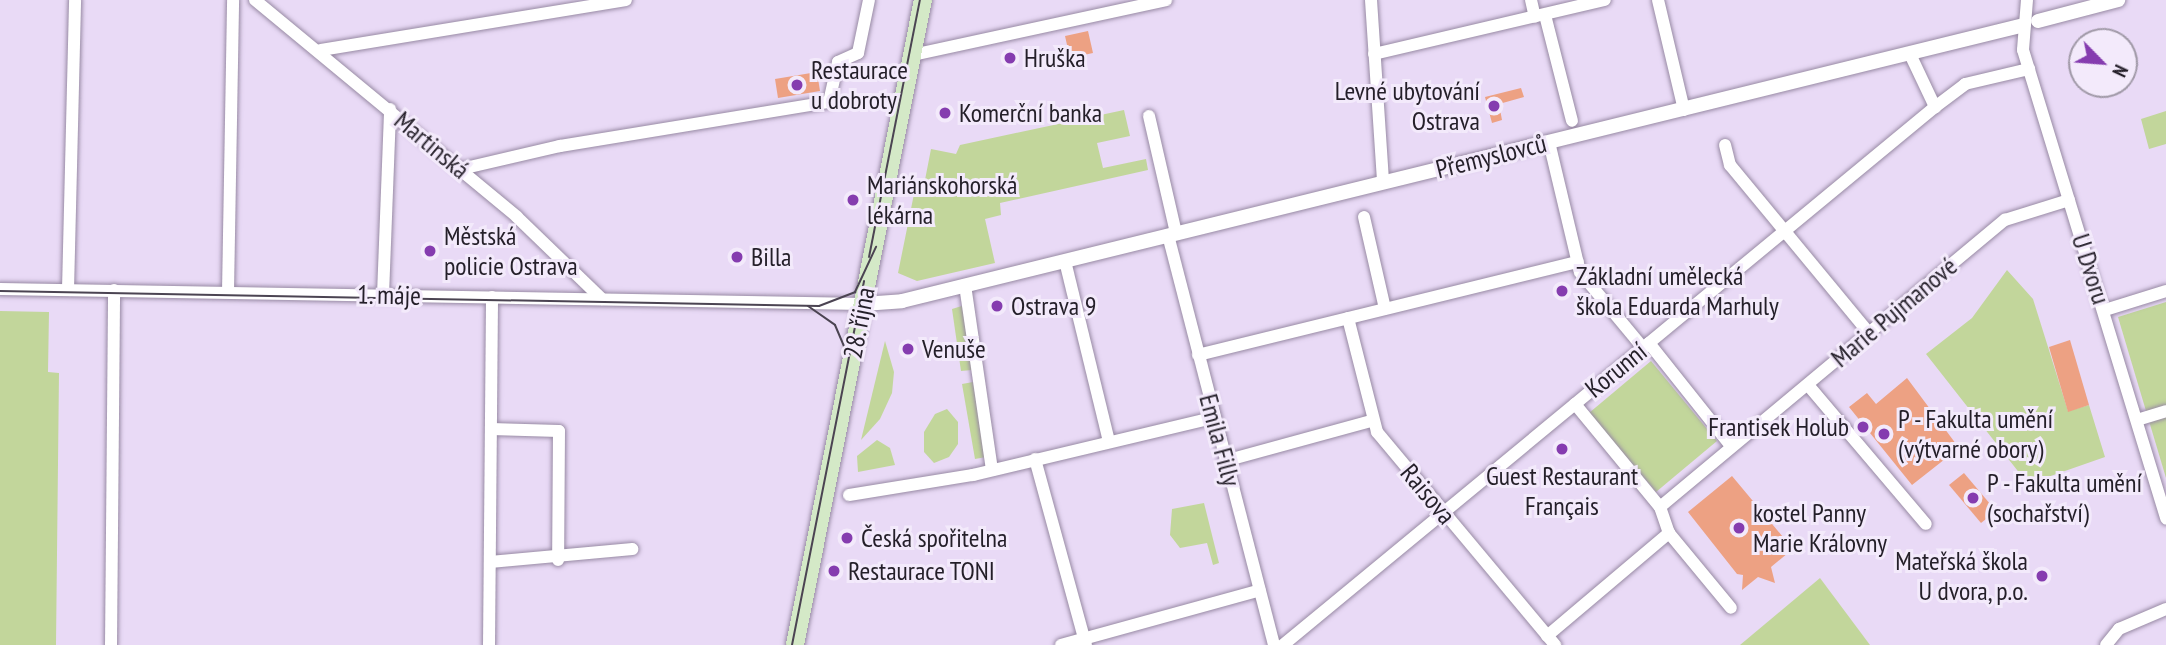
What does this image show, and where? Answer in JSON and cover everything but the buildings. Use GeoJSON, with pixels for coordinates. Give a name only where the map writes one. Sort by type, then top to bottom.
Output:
{"type":"FeatureCollection","features":[{"type":"Feature","properties":{"kind":"main road","name":"28. října"},"geometry":{"type":"LineString","coordinates":[[795,645],[923,0]]}},
{"type":"Feature","properties":{"kind":"street"},"geometry":{"type":"LineString","coordinates":[[68,290],[75,0]]}},
{"type":"Feature","properties":{"kind":"street"},"geometry":{"type":"LineString","coordinates":[[228,292],[233,0]]}},
{"type":"Feature","properties":{"kind":"street","name":"Martinská"},"geometry":{"type":"LineString","coordinates":[[255,0],[321,51],[461,169],[602,299]]}},
{"type":"Feature","properties":{"kind":"street"},"geometry":{"type":"LineString","coordinates":[[321,51],[626,0]]}},
{"type":"Feature","properties":{"kind":"street"},"geometry":{"type":"LineString","coordinates":[[461,169],[560,146],[829,102],[838,62],[858,52],[869,0]]}},
{"type":"Feature","properties":{"kind":"street"},"geometry":{"type":"LineString","coordinates":[[912,55],[1166,0]]}},
{"type":"Feature","properties":{"kind":"street"},"geometry":{"type":"LineString","coordinates":[[1371,0],[1383,183]]}},
{"type":"Feature","properties":{"kind":"street"},"geometry":{"type":"LineString","coordinates":[[1531,0],[1540,16],[1572,121]]}},
{"type":"Feature","properties":{"kind":"street"},"geometry":{"type":"LineString","coordinates":[[1374,54],[1605,0]]}},
{"type":"Feature","properties":{"kind":"street"},"geometry":{"type":"LineString","coordinates":[[1658,0],[1684,110]]}},
{"type":"Feature","properties":{"kind":"street","name":"U Dvoru"},"geometry":{"type":"LineString","coordinates":[[2027,0],[2031,23],[2029,69],[2105,310],[2166,519]]}},
{"type":"Feature","properties":{"kind":"street","name":"Přemyslovců"},"geometry":{"type":"LineString","coordinates":[[863,304],[902,301],[1684,110],[2118,0]]}},
{"type":"Feature","properties":{"kind":"street"},"geometry":{"type":"LineString","coordinates":[[1910,54],[1935,107]]}},
{"type":"Feature","properties":{"kind":"street","name":"Korunní"},"geometry":{"type":"LineString","coordinates":[[1283,645],[1786,233],[1935,107],[1965,84],[2029,69]]}},
{"type":"Feature","properties":{"kind":"street"},"geometry":{"type":"LineString","coordinates":[[383,295],[390,109]]}},
{"type":"Feature","properties":{"kind":"street","name":"Emila Filly"},"geometry":{"type":"LineString","coordinates":[[1149,116],[1198,355],[1274,645]]}},
{"type":"Feature","properties":{"kind":"street"},"geometry":{"type":"LineString","coordinates":[[1549,142],[1578,262],[1731,446]]}},
{"type":"Feature","properties":{"kind":"street"},"geometry":{"type":"LineString","coordinates":[[1725,145],[1730,165],[1868,332]]}},
{"type":"Feature","properties":{"kind":"street","name":"Marie Pujmanové"},"geometry":{"type":"LineString","coordinates":[[1660,507],[2005,220],[2069,200]]}},
{"type":"Feature","properties":{"kind":"street"},"geometry":{"type":"LineString","coordinates":[[1364,217],[1385,309]]}},
{"type":"Feature","properties":{"kind":"street"},"geometry":{"type":"LineString","coordinates":[[1065,261],[1109,442]]}},
{"type":"Feature","properties":{"kind":"street"},"geometry":{"type":"LineString","coordinates":[[1198,355],[1578,262]]}},
{"type":"Feature","properties":{"kind":"street"},"geometry":{"type":"LineString","coordinates":[[965,285],[992,470]]}},
{"type":"Feature","properties":{"kind":"street","name":"1. máje"},"geometry":{"type":"LineString","coordinates":[[0,289],[863,304]]}},
{"type":"Feature","properties":{"kind":"street"},"geometry":{"type":"LineString","coordinates":[[111,645],[114,290]]}},
{"type":"Feature","properties":{"kind":"street"},"geometry":{"type":"LineString","coordinates":[[2105,310],[2166,291]]}},
{"type":"Feature","properties":{"kind":"street"},"geometry":{"type":"LineString","coordinates":[[489,645],[492,297]]}},
{"type":"Feature","properties":{"kind":"street","name":"Raisova"},"geometry":{"type":"LineString","coordinates":[[1348,318],[1371,421],[1443,512],[1551,640]]}},
{"type":"Feature","properties":{"kind":"street"},"geometry":{"type":"LineString","coordinates":[[1808,385],[1926,524]]}},
{"type":"Feature","properties":{"kind":"street"},"geometry":{"type":"LineString","coordinates":[[1574,404],[1660,507],[1669,533],[1731,608]]}},
{"type":"Feature","properties":{"kind":"street"},"geometry":{"type":"LineString","coordinates":[[2137,420],[2166,411]]}},
{"type":"Feature","properties":{"kind":"street"},"geometry":{"type":"LineString","coordinates":[[849,495],[992,470],[1213,418]]}},
{"type":"Feature","properties":{"kind":"street"},"geometry":{"type":"LineString","coordinates":[[1225,461],[1371,421]]}},
{"type":"Feature","properties":{"kind":"street"},"geometry":{"type":"LineString","coordinates":[[491,429],[559,431],[558,560]]}},
{"type":"Feature","properties":{"kind":"street"},"geometry":{"type":"LineString","coordinates":[[1035,459],[1085,642]]}},
{"type":"Feature","properties":{"kind":"street"},"geometry":{"type":"LineString","coordinates":[[1551,640],[1669,533]]}},
{"type":"Feature","properties":{"kind":"street"},"geometry":{"type":"LineString","coordinates":[[490,562],[558,560],[632,549]]}},
{"type":"Feature","properties":{"kind":"street"},"geometry":{"type":"LineString","coordinates":[[1061,645],[1085,642],[1260,590]]}},
{"type":"Feature","properties":{"kind":"street"},"geometry":{"type":"LineString","coordinates":[[2106,645],[2119,629],[2166,610]]}},
{"type":"Feature","properties":{"kind":"green space"},"geometry":{"type":"Polygon","coordinates":[[[1124,110],[1130,136],[1097,143],[1103,168],[1146,159],[1148,170],[1000,203],[1001,215],[985,219],[995,263],[917,281],[898,273],[916,184],[924,185],[931,149],[956,154],[960,145],[1124,110]]]}},
{"type":"Feature","properties":{"kind":"green space"},"geometry":{"type":"Polygon","coordinates":[[[2166,111],[2166,144],[2149,149],[2141,119],[2166,111]]]}},
{"type":"Feature","properties":{"kind":"green space"},"geometry":{"type":"Polygon","coordinates":[[[2007,270],[2033,299],[2068,411],[2089,405],[2105,457],[2028,484],[1926,354],[1972,318],[2007,270]]]}},
{"type":"Feature","properties":{"kind":"green space"},"geometry":{"type":"Polygon","coordinates":[[[2166,302],[2166,478],[2118,317],[2166,302]]]}},
{"type":"Feature","properties":{"kind":"green space"},"geometry":{"type":"Polygon","coordinates":[[[965,305],[972,370],[961,371],[952,309],[965,305]]]}},
{"type":"Feature","properties":{"kind":"green space"},"geometry":{"type":"Polygon","coordinates":[[[0,311],[49,312],[48,372],[59,373],[56,645],[0,645],[0,311]]]}},
{"type":"Feature","properties":{"kind":"green space"},"geometry":{"type":"Polygon","coordinates":[[[885,341],[894,372],[892,393],[880,419],[861,440],[885,341]]]}},
{"type":"Feature","properties":{"kind":"green space"},"geometry":{"type":"Polygon","coordinates":[[[1651,361],[1717,441],[1656,492],[1589,413],[1651,361]]]}},
{"type":"Feature","properties":{"kind":"green space"},"geometry":{"type":"Polygon","coordinates":[[[973,382],[986,457],[975,459],[962,384],[973,382]]]}},
{"type":"Feature","properties":{"kind":"green space"},"geometry":{"type":"Polygon","coordinates":[[[947,409],[958,422],[958,444],[949,457],[934,463],[924,452],[924,432],[935,414],[947,409]]]}},
{"type":"Feature","properties":{"kind":"green space"},"geometry":{"type":"Polygon","coordinates":[[[877,440],[890,448],[895,465],[858,472],[857,456],[877,440]]]}},
{"type":"Feature","properties":{"kind":"green space"},"geometry":{"type":"Polygon","coordinates":[[[1204,503],[1219,563],[1213,565],[1207,543],[1180,548],[1170,535],[1172,509],[1204,503]]]}},
{"type":"Feature","properties":{"kind":"green space"},"geometry":{"type":"Polygon","coordinates":[[[1820,578],[1870,645],[1740,645],[1820,578]]]}},
{"type":"Feature","properties":{"kind":"tram line"},"geometry":{"type":"LineString","coordinates":[[869,257],[920,0]]}},
{"type":"Feature","properties":{"kind":"tram line"},"geometry":{"type":"LineString","coordinates":[[0,291],[819,306],[855,292],[876,247]]}},
{"type":"Feature","properties":{"kind":"tram line"},"geometry":{"type":"LineString","coordinates":[[792,645],[864,281]]}},
{"type":"Feature","properties":{"kind":"tram line"},"geometry":{"type":"LineString","coordinates":[[808,306],[835,325],[848,355]]}},
{"type":"Feature","properties":{"kind":"place","name":"Hruška"},"geometry":{"type":"Point","coordinates":[1010,58]}},
{"type":"Feature","properties":{"kind":"place","name":"Restaurace u dobroty"},"geometry":{"type":"Point","coordinates":[797,85]}},
{"type":"Feature","properties":{"kind":"place","name":"Levné ubytování Ostrava"},"geometry":{"type":"Point","coordinates":[1494,106]}},
{"type":"Feature","properties":{"kind":"place","name":"Komerční banka"},"geometry":{"type":"Point","coordinates":[945,113]}},
{"type":"Feature","properties":{"kind":"place","name":"Mariánskohorská lékárna"},"geometry":{"type":"Point","coordinates":[853,200]}},
{"type":"Feature","properties":{"kind":"place","name":"Městská policie Ostrava"},"geometry":{"type":"Point","coordinates":[430,251]}},
{"type":"Feature","properties":{"kind":"place","name":"Billa"},"geometry":{"type":"Point","coordinates":[737,257]}},
{"type":"Feature","properties":{"kind":"place","name":"Základní umělecká škola Eduarda Marhuly"},"geometry":{"type":"Point","coordinates":[1562,291]}},
{"type":"Feature","properties":{"kind":"place","name":"Ostrava 9"},"geometry":{"type":"Point","coordinates":[997,306]}},
{"type":"Feature","properties":{"kind":"place","name":"Venuše"},"geometry":{"type":"Point","coordinates":[908,349]}},
{"type":"Feature","properties":{"kind":"place","name":"Frantisek Holub"},"geometry":{"type":"Point","coordinates":[1863,427]}},
{"type":"Feature","properties":{"kind":"place","name":"P - Fakulta umění (výtvarné obory)"},"geometry":{"type":"Point","coordinates":[1884,434]}},
{"type":"Feature","properties":{"kind":"place","name":"Guest Restaurant Français"},"geometry":{"type":"Point","coordinates":[1562,449]}},
{"type":"Feature","properties":{"kind":"place","name":"P - Fakulta umění (sochařství)"},"geometry":{"type":"Point","coordinates":[1973,498]}},
{"type":"Feature","properties":{"kind":"place","name":"kostel Panny Marie Královny"},"geometry":{"type":"Point","coordinates":[1739,528]}},
{"type":"Feature","properties":{"kind":"place","name":"Česká spořitelna"},"geometry":{"type":"Point","coordinates":[847,538]}},
{"type":"Feature","properties":{"kind":"place","name":"Restaurace TONI"},"geometry":{"type":"Point","coordinates":[834,571]}},
{"type":"Feature","properties":{"kind":"place","name":"Mateřská škola U dvora, p.o."},"geometry":{"type":"Point","coordinates":[2042,576]}}]}
